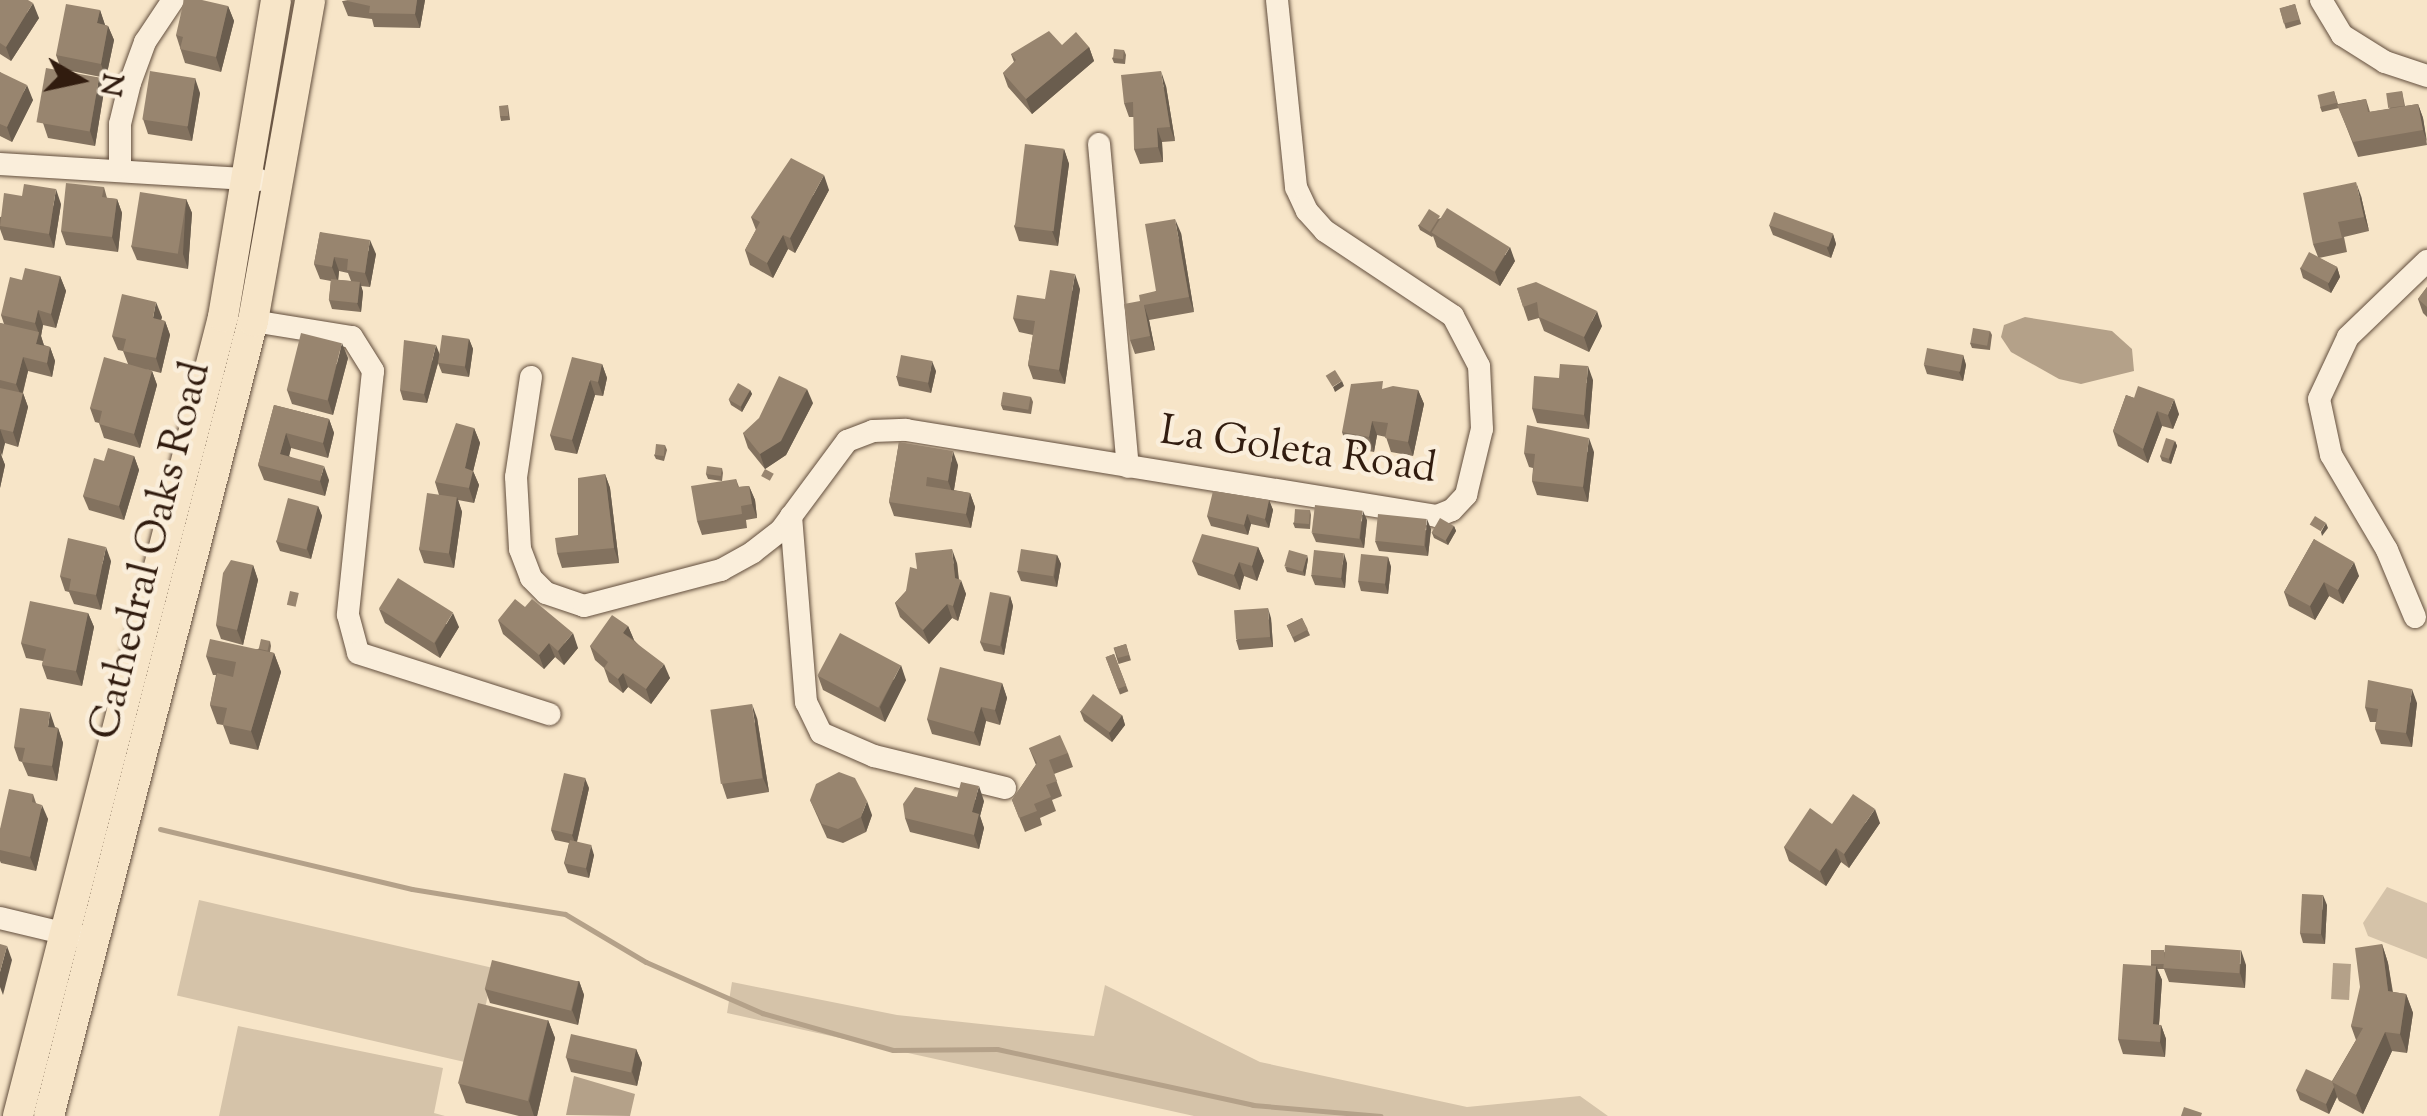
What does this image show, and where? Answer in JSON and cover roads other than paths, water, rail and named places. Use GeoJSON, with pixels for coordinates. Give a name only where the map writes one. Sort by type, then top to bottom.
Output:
{"type":"FeatureCollection","features":[{"type":"Feature","properties":{"kind":"main road","name":"Cathedral Oaks Road"},"geometry":{"type":"LineString","coordinates":[[18,1116],[198,420],[247,178],[276,0]]}},
{"type":"Feature","properties":{"kind":"main road","name":"Cathedral Oaks Road"},"geometry":{"type":"LineString","coordinates":[[49,1116],[97,942],[253,320],[310,0]]}},
{"type":"Feature","properties":{"kind":"street"},"geometry":{"type":"LineString","coordinates":[[120,168],[118,136],[130,83],[144,42],[173,0]]}},
{"type":"Feature","properties":{"kind":"street","name":"La Goleta Road"},"geometry":{"type":"LineString","coordinates":[[531,378],[516,478],[517,520],[531,578],[546,593],[584,606],[722,570],[754,552],[790,516],[847,440],[872,431],[906,430],[1437,516],[1466,495],[1482,429],[1479,366],[1453,316],[1326,231],[1307,212],[1296,187],[1277,0]]}},
{"type":"Feature","properties":{"kind":"street"},"geometry":{"type":"LineString","coordinates":[[2321,0],[2342,35],[2385,62],[2427,76]]}},
{"type":"Feature","properties":{"kind":"street","name":"La Goleta Road"},"geometry":{"type":"LineString","coordinates":[[1098,144],[1128,467]]}},
{"type":"Feature","properties":{"kind":"street"},"geometry":{"type":"LineString","coordinates":[[0,164],[54,172],[120,168],[279,184]]}},
{"type":"Feature","properties":{"kind":"street"},"geometry":{"type":"LineString","coordinates":[[2415,616],[2386,550],[2330,455],[2318,399],[2348,338],[2427,261]]}},
{"type":"Feature","properties":{"kind":"street"},"geometry":{"type":"LineString","coordinates":[[253,320],[352,337],[373,371],[348,615],[358,653],[548,714]]}},
{"type":"Feature","properties":{"kind":"street"},"geometry":{"type":"LineString","coordinates":[[790,516],[806,702],[820,733],[874,756],[1005,788]]}},
{"type":"Feature","properties":{"kind":"street"},"geometry":{"type":"LineString","coordinates":[[0,918],[97,942]]}},
{"type":"Feature","properties":{"kind":"waterway"},"geometry":{"type":"LineString","coordinates":[[160,829],[412,889],[565,914],[646,962],[762,1013],[893,1050],[997,1049],[1253,1105],[1381,1116]]}}]}
